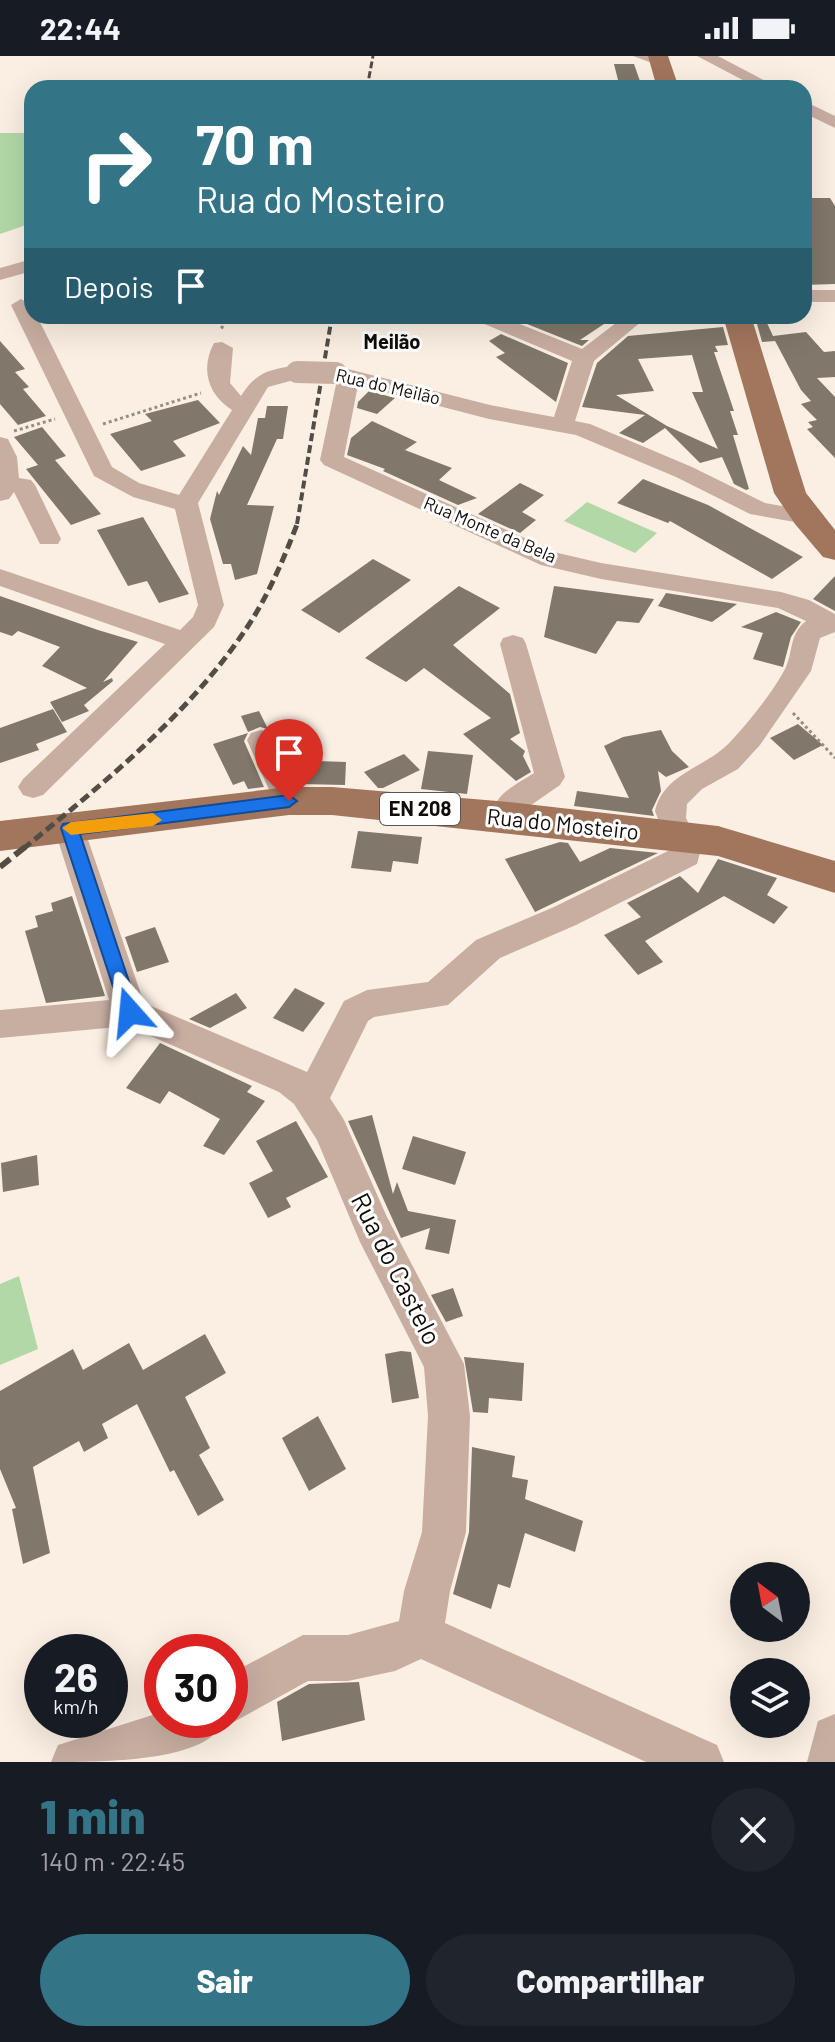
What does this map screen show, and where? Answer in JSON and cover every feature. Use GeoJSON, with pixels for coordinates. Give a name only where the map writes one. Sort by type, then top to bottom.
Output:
{"type":"FeatureCollection","features":[{"type":"Feature","properties":{"kind":"main road"},"geometry":{"type":"LineString","coordinates":[[648,57],[663,80]]}},
{"type":"Feature","properties":{"kind":"main road"},"geometry":{"type":"LineString","coordinates":[[739,324],[790,493],[835,550]]}},
{"type":"Feature","properties":{"kind":"main road","name":"Rua do Mosteiro"},"geometry":{"type":"LineString","coordinates":[[0,836],[289,801],[344,802],[683,837],[762,852],[835,877]]}},
{"type":"Feature","properties":{"kind":"street"},"geometry":{"type":"LineString","coordinates":[[705,56],[754,80]]}},
{"type":"Feature","properties":{"kind":"street"},"geometry":{"type":"LineString","coordinates":[[812,110],[830,120]]}},
{"type":"Feature","properties":{"kind":"street"},"geometry":{"type":"LineString","coordinates":[[0,274],[24,267]]}},
{"type":"Feature","properties":{"kind":"street"},"geometry":{"type":"LineString","coordinates":[[812,296],[835,296]]}},
{"type":"Feature","properties":{"kind":"street"},"geometry":{"type":"LineString","coordinates":[[21,305],[24,311]]}},
{"type":"Feature","properties":{"kind":"street"},"geometry":{"type":"LineString","coordinates":[[30,324],[102,471],[110,478],[166,499],[186,503],[211,605],[205,621],[33,787]]}},
{"type":"Feature","properties":{"kind":"street"},"geometry":{"type":"LineString","coordinates":[[501,324],[584,358]]}},
{"type":"Feature","properties":{"kind":"street"},"geometry":{"type":"LineString","coordinates":[[563,424],[584,358],[628,324]]}},
{"type":"Feature","properties":{"kind":"street"},"geometry":{"type":"LineString","coordinates":[[222,348],[217,376],[219,387],[230,400],[244,407]]}},
{"type":"Feature","properties":{"kind":"street","name":"Rua do Meilão"},"geometry":{"type":"LineString","coordinates":[[186,503],[260,383],[277,375],[297,372],[342,374],[489,412],[582,429],[759,509],[806,517]]}},
{"type":"Feature","properties":{"kind":"street","name":"Rua Monte da Bela"},"geometry":{"type":"LineString","coordinates":[[342,374],[332,460],[550,559],[601,571],[771,598],[800,606],[832,623]]}},
{"type":"Feature","properties":{"kind":"street"},"geometry":{"type":"LineString","coordinates":[[7,438],[9,462],[3,489],[23,485],[49,539]]}},
{"type":"Feature","properties":{"kind":"street"},"geometry":{"type":"LineString","coordinates":[[0,577],[185,641]]}},
{"type":"Feature","properties":{"kind":"street"},"geometry":{"type":"LineString","coordinates":[[311,1099],[356,1011],[367,1004],[436,995],[488,949],[679,862],[686,856],[683,837],[674,827],[670,815],[672,804],[682,789],[734,756],[801,666],[807,634],[819,625],[832,623]]}},
{"type":"Feature","properties":{"kind":"street"},"geometry":{"type":"LineString","coordinates":[[509,817],[509,805],[550,777],[513,644]]}},
{"type":"Feature","properties":{"kind":"street"},"geometry":{"type":"LineString","coordinates":[[261,740],[289,801]]}},
{"type":"Feature","properties":{"kind":"street"},"geometry":{"type":"LineString","coordinates":[[0,1024],[130,1012],[69,828]]}},
{"type":"Feature","properties":{"kind":"street","name":"Rua do Castelo"},"geometry":{"type":"LineString","coordinates":[[130,1012],[291,1081],[311,1099],[331,1131],[373,1229],[444,1364],[449,1416],[444,1532],[427,1591],[420,1635]]}},
{"type":"Feature","properties":{"kind":"street"},"geometry":{"type":"LineString","coordinates":[[248,1690],[303,1658],[348,1658],[395,1648],[420,1635],[700,1762]]}},
{"type":"Feature","properties":{"kind":"street"},"geometry":{"type":"LineString","coordinates":[[75,1762],[155,1738]]}},
{"type":"Feature","properties":{"kind":"street"},"geometry":{"type":"LineString","coordinates":[[831,1762],[835,1738]]}},
{"type":"Feature","properties":{"kind":"path"},"geometry":{"type":"LineString","coordinates":[[7,438],[219,387]]}},
{"type":"Feature","properties":{"kind":"path"},"geometry":{"type":"LineString","coordinates":[[775,702],[794,714],[835,758]]}},
{"type":"Feature","properties":{"kind":"green space"},"geometry":{"type":"Polygon","coordinates":[[[0,133],[24,133],[24,226],[0,234],[0,133]]]}},
{"type":"Feature","properties":{"kind":"green space"},"geometry":{"type":"Polygon","coordinates":[[[587,502],[657,533],[635,553],[564,521],[587,502]]]}},
{"type":"Feature","properties":{"kind":"green space"},"geometry":{"type":"Polygon","coordinates":[[[19,1276],[38,1349],[0,1365],[0,1284],[19,1276]]]}},
{"type":"Feature","properties":{"kind":"building"},"geometry":{"type":"Polygon","coordinates":[[[614,64],[634,64],[640,80],[618,80],[614,64]]]}},
{"type":"Feature","properties":{"kind":"building"},"geometry":{"type":"Polygon","coordinates":[[[812,198],[830,198],[835,206],[835,284],[812,285],[812,198]]]}},
{"type":"Feature","properties":{"kind":"building"},"geometry":{"type":"Polygon","coordinates":[[[527,324],[604,324],[580,340],[589,340],[582,346],[527,324]]]}},
{"type":"Feature","properties":{"kind":"building"},"geometry":{"type":"Polygon","coordinates":[[[757,324],[767,324],[773,336],[806,332],[824,352],[835,351],[835,377],[817,378],[835,397],[835,458],[807,429],[813,427],[808,422],[817,420],[801,404],[811,401],[801,390],[773,337],[775,341],[762,342],[757,324]]]}},
{"type":"Feature","properties":{"kind":"building"},"geometry":{"type":"Polygon","coordinates":[[[723,327],[728,345],[715,346],[718,352],[714,352],[734,411],[730,411],[738,435],[733,435],[749,489],[734,484],[722,457],[700,463],[665,428],[643,443],[619,433],[645,415],[582,407],[597,363],[628,336],[723,327]],[[692,355],[638,359],[654,391],[616,395],[667,426],[718,449],[692,392],[703,392],[692,355]]]}},
{"type":"Feature","properties":{"kind":"building"},"geometry":{"type":"Polygon","coordinates":[[[501,334],[568,363],[556,402],[496,357],[505,353],[489,341],[501,334]]]}},
{"type":"Feature","properties":{"kind":"building"},"geometry":{"type":"Polygon","coordinates":[[[0,341],[25,369],[15,372],[29,387],[23,389],[46,416],[18,425],[0,404],[0,341]]]}},
{"type":"Feature","properties":{"kind":"building"},"geometry":{"type":"Polygon","coordinates":[[[369,391],[395,398],[377,414],[357,408],[358,402],[369,391]]]}},
{"type":"Feature","properties":{"kind":"building"},"geometry":{"type":"Polygon","coordinates":[[[198,400],[220,423],[173,441],[186,456],[141,471],[110,434],[152,421],[145,414],[198,400]]]}},
{"type":"Feature","properties":{"kind":"building"},"geometry":{"type":"Polygon","coordinates":[[[267,406],[288,406],[283,439],[277,439],[247,505],[274,506],[257,574],[235,580],[231,564],[223,564],[210,519],[217,491],[219,495],[243,446],[251,455],[258,418],[265,418],[267,406]]]}},
{"type":"Feature","properties":{"kind":"building"},"geometry":{"type":"Polygon","coordinates":[[[372,421],[417,442],[405,450],[452,468],[439,480],[477,498],[458,505],[383,471],[385,469],[347,455],[351,438],[372,421]]]}},
{"type":"Feature","properties":{"kind":"building"},"geometry":{"type":"Polygon","coordinates":[[[42,427],[66,456],[55,460],[101,514],[71,525],[26,469],[38,465],[14,437],[42,427]]]}},
{"type":"Feature","properties":{"kind":"building"},"geometry":{"type":"Polygon","coordinates":[[[643,479],[708,505],[803,557],[772,579],[670,521],[668,523],[617,503],[643,479]]]}},
{"type":"Feature","properties":{"kind":"building"},"geometry":{"type":"Polygon","coordinates":[[[520,483],[544,495],[522,512],[536,520],[520,533],[478,514],[520,483]]]}},
{"type":"Feature","properties":{"kind":"building"},"geometry":{"type":"Polygon","coordinates":[[[143,517],[189,594],[159,603],[147,581],[128,586],[97,530],[143,517]]]}},
{"type":"Feature","properties":{"kind":"building"},"geometry":{"type":"Polygon","coordinates":[[[373,559],[411,580],[339,633],[301,610],[373,559]]]}},
{"type":"Feature","properties":{"kind":"building"},"geometry":{"type":"Polygon","coordinates":[[[835,576],[835,611],[813,599],[835,576]]]}},
{"type":"Feature","properties":{"kind":"building"},"geometry":{"type":"Polygon","coordinates":[[[459,586],[500,608],[453,645],[510,694],[520,733],[510,739],[525,751],[523,756],[531,772],[516,781],[463,734],[491,718],[424,668],[406,682],[365,658],[459,586]]]}},
{"type":"Feature","properties":{"kind":"building"},"geometry":{"type":"Polygon","coordinates":[[[554,586],[654,599],[639,623],[617,621],[596,654],[544,637],[554,586]]]}},
{"type":"Feature","properties":{"kind":"building"},"geometry":{"type":"Polygon","coordinates":[[[666,593],[737,604],[712,622],[658,606],[666,593]]]}},
{"type":"Feature","properties":{"kind":"building"},"geometry":{"type":"Polygon","coordinates":[[[0,596],[138,642],[103,682],[112,678],[113,681],[84,705],[89,711],[62,722],[50,702],[87,688],[42,666],[60,647],[18,631],[12,636],[0,632],[0,596]]]}},
{"type":"Feature","properties":{"kind":"building"},"geometry":{"type":"Polygon","coordinates":[[[776,612],[801,622],[791,637],[783,667],[753,659],[763,633],[741,627],[776,612]]]}},
{"type":"Feature","properties":{"kind":"building"},"geometry":{"type":"Polygon","coordinates":[[[53,709],[67,732],[36,744],[39,750],[0,763],[0,728],[53,709]]]}},
{"type":"Feature","properties":{"kind":"building"},"geometry":{"type":"Polygon","coordinates":[[[259,711],[268,729],[260,727],[248,732],[241,716],[259,711]]]}},
{"type":"Feature","properties":{"kind":"building"},"geometry":{"type":"Polygon","coordinates":[[[292,724],[296,735],[306,733],[317,761],[346,762],[345,785],[299,784],[278,739],[269,729],[292,724]]]}},
{"type":"Feature","properties":{"kind":"building"},"geometry":{"type":"Polygon","coordinates":[[[798,724],[823,745],[794,760],[770,738],[798,724]]]}},
{"type":"Feature","properties":{"kind":"building"},"geometry":{"type":"Polygon","coordinates":[[[661,730],[672,751],[689,767],[666,777],[658,771],[661,791],[652,810],[654,816],[574,806],[577,791],[629,798],[604,746],[623,737],[661,730]]]}},
{"type":"Feature","properties":{"kind":"building"},"geometry":{"type":"Polygon","coordinates":[[[248,733],[244,741],[264,787],[248,789],[244,781],[233,785],[213,744],[248,733]]]}},
{"type":"Feature","properties":{"kind":"building"},"geometry":{"type":"Polygon","coordinates":[[[428,751],[473,755],[467,794],[421,789],[428,751]]]}},
{"type":"Feature","properties":{"kind":"building"},"geometry":{"type":"Polygon","coordinates":[[[404,754],[420,770],[383,788],[378,788],[364,772],[404,754]]]}},
{"type":"Feature","properties":{"kind":"building"},"geometry":{"type":"Polygon","coordinates":[[[358,831],[422,837],[418,864],[393,861],[391,872],[351,868],[358,831]]]}},
{"type":"Feature","properties":{"kind":"building"},"geometry":{"type":"Polygon","coordinates":[[[560,842],[568,843],[580,862],[610,848],[658,853],[535,912],[505,859],[560,842]]]}},
{"type":"Feature","properties":{"kind":"building"},"geometry":{"type":"Polygon","coordinates":[[[718,859],[777,878],[767,895],[788,907],[774,924],[724,896],[645,941],[663,962],[638,975],[604,935],[641,917],[627,903],[680,876],[698,893],[718,859]]]}},
{"type":"Feature","properties":{"kind":"building"},"geometry":{"type":"Polygon","coordinates":[[[72,896],[105,996],[46,1003],[25,931],[38,927],[35,916],[53,911],[51,903],[72,896]]]}},
{"type":"Feature","properties":{"kind":"building"},"geometry":{"type":"Polygon","coordinates":[[[155,927],[169,962],[137,972],[125,937],[155,927]]]}},
{"type":"Feature","properties":{"kind":"building"},"geometry":{"type":"Polygon","coordinates":[[[295,988],[325,1003],[303,1032],[273,1018],[295,988]]]}},
{"type":"Feature","properties":{"kind":"building"},"geometry":{"type":"Polygon","coordinates":[[[236,993],[247,1008],[210,1028],[189,1019],[236,993]]]}},
{"type":"Feature","properties":{"kind":"building"},"geometry":{"type":"Polygon","coordinates":[[[160,1043],[252,1086],[247,1092],[265,1101],[224,1155],[203,1146],[220,1119],[169,1091],[160,1104],[126,1088],[160,1043]]]}},
{"type":"Feature","properties":{"kind":"building"},"geometry":{"type":"Polygon","coordinates":[[[372,1115],[393,1194],[397,1182],[408,1211],[456,1220],[449,1254],[425,1249],[430,1228],[401,1238],[348,1121],[372,1115]]]}},
{"type":"Feature","properties":{"kind":"building"},"geometry":{"type":"Polygon","coordinates":[[[296,1121],[328,1177],[286,1198],[291,1207],[268,1218],[249,1183],[273,1171],[256,1141],[296,1121]]]}},
{"type":"Feature","properties":{"kind":"building"},"geometry":{"type":"Polygon","coordinates":[[[413,1136],[466,1152],[455,1185],[402,1169],[413,1136]]]}},
{"type":"Feature","properties":{"kind":"building"},"geometry":{"type":"Polygon","coordinates":[[[37,1155],[39,1185],[3,1192],[1,1163],[37,1155]]]}},
{"type":"Feature","properties":{"kind":"building"},"geometry":{"type":"Polygon","coordinates":[[[453,1288],[463,1316],[446,1322],[431,1295],[453,1288]]]}},
{"type":"Feature","properties":{"kind":"building"},"geometry":{"type":"Polygon","coordinates":[[[205,1334],[226,1373],[185,1397],[210,1448],[199,1455],[224,1500],[198,1516],[174,1470],[170,1472],[137,1404],[102,1424],[108,1438],[84,1452],[79,1441],[33,1467],[50,1553],[23,1564],[12,1509],[16,1508],[0,1469],[0,1391],[73,1349],[83,1370],[129,1343],[143,1370],[205,1334]]]}},
{"type":"Feature","properties":{"kind":"building"},"geometry":{"type":"Polygon","coordinates":[[[411,1352],[419,1398],[392,1403],[385,1354],[411,1352]]]}},
{"type":"Feature","properties":{"kind":"building"},"geometry":{"type":"Polygon","coordinates":[[[464,1357],[524,1363],[522,1401],[489,1398],[488,1413],[473,1412],[464,1357]]]}},
{"type":"Feature","properties":{"kind":"building"},"geometry":{"type":"Polygon","coordinates":[[[318,1416],[346,1469],[309,1491],[282,1438],[318,1416]]]}},
{"type":"Feature","properties":{"kind":"building"},"geometry":{"type":"Polygon","coordinates":[[[472,1447],[515,1456],[512,1477],[528,1480],[525,1499],[583,1521],[575,1552],[525,1533],[510,1588],[498,1584],[491,1609],[453,1594],[469,1532],[472,1447]]]}},
{"type":"Feature","properties":{"kind":"building"},"geometry":{"type":"Polygon","coordinates":[[[359,1682],[365,1720],[282,1741],[277,1702],[309,1684],[359,1682]]]}},
{"type":"Feature","properties":{"kind":"railway"},"geometry":{"type":"LineString","coordinates":[[368,80],[373,56]]}},
{"type":"Feature","properties":{"kind":"railway"},"geometry":{"type":"LineString","coordinates":[[297,524],[331,324]]}},
{"type":"Feature","properties":{"kind":"railway"},"geometry":{"type":"LineString","coordinates":[[23,849],[144,746],[199,689],[256,614],[276,576],[298,522]]}},
{"type":"Feature","properties":{"kind":"railway"},"geometry":{"type":"LineString","coordinates":[[0,867],[25,847]]}},
{"type":"Feature","properties":{"kind":"slow traffic"},"geometry":{"type":"LineString","coordinates":[[71,828],[153,820]]}},
{"type":"Feature","properties":{"kind":"district","name":"Meilão"},"geometry":{"type":"Point","coordinates":[392,342]}},
{"type":"Feature","properties":{"kind":"route"},"geometry":{"type":"LineString","coordinates":[[130,1012],[69,828],[289,801]]}}]}
